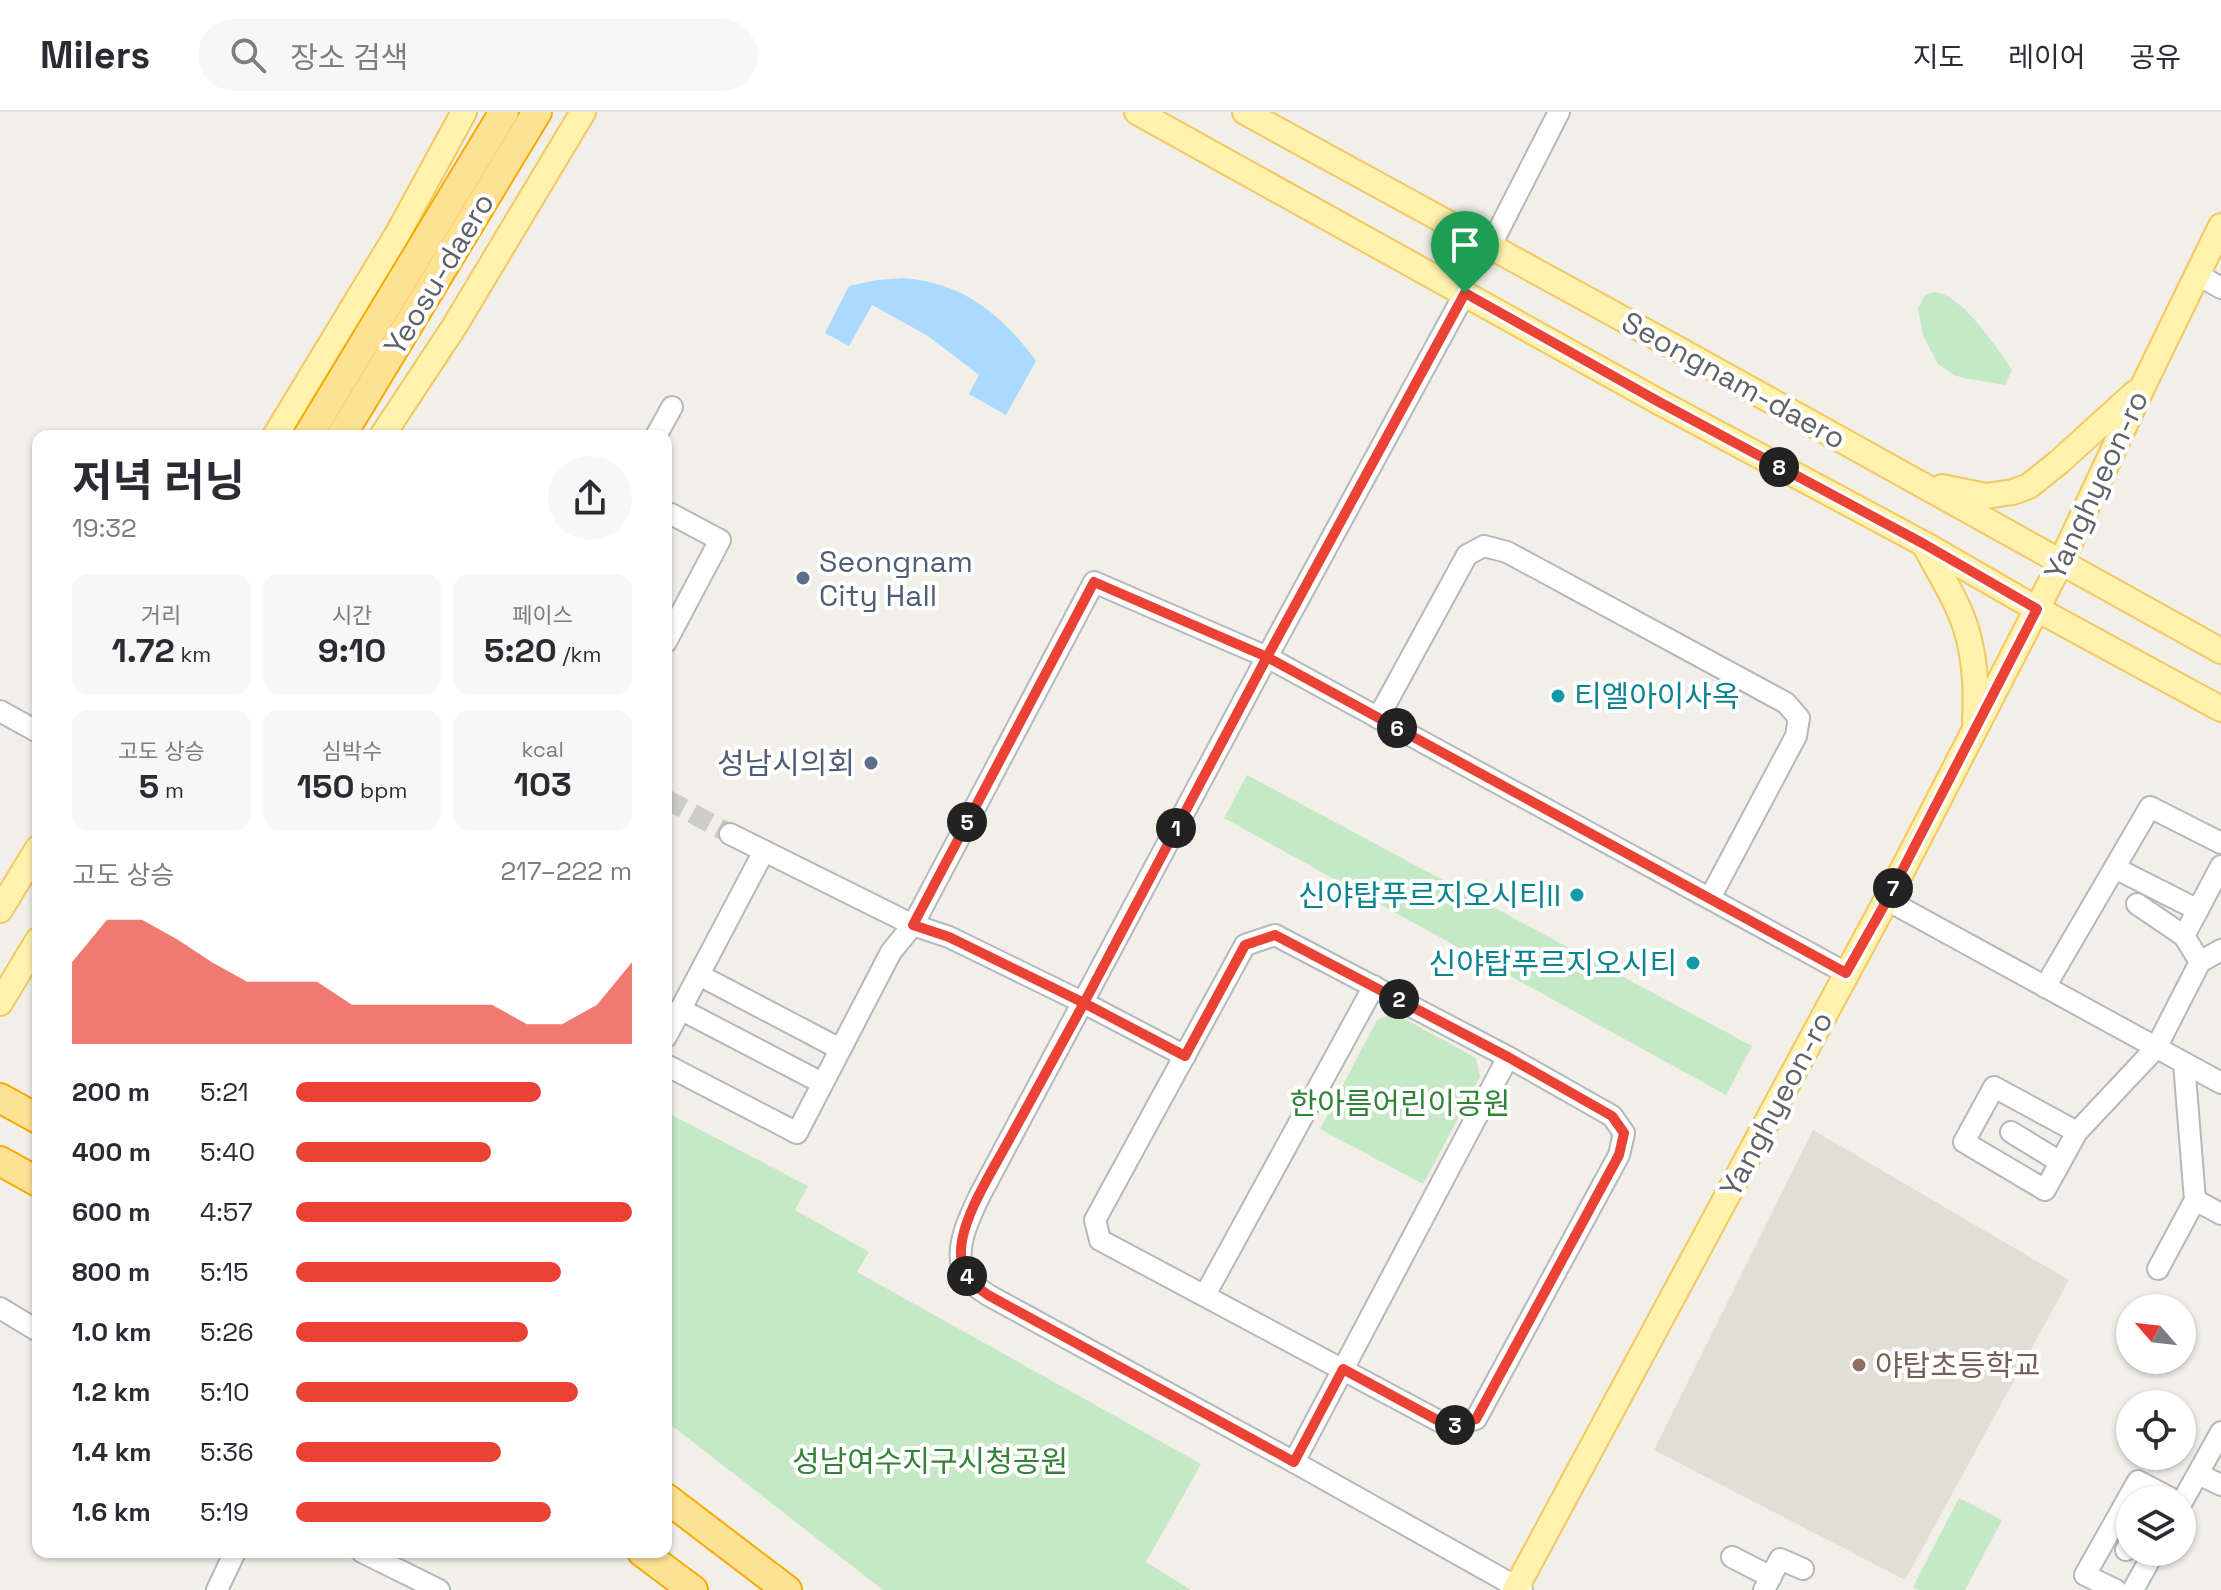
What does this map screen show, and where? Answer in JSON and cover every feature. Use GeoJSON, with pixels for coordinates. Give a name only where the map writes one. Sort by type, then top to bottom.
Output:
{"type":"FeatureCollection","features":[{"type":"Feature","properties":{"kind":"highway","name":"Yeosu-daero"},"geometry":{"type":"LineString","coordinates":[[312,430],[504,112]]}},
{"type":"Feature","properties":{"kind":"highway","name":"Yeosu-daero"},"geometry":{"type":"LineString","coordinates":[[345,430],[537,112]]}},
{"type":"Feature","properties":{"kind":"highway"},"geometry":{"type":"LineString","coordinates":[[0,1098],[32,1116]]}},
{"type":"Feature","properties":{"kind":"highway"},"geometry":{"type":"LineString","coordinates":[[672,1503],[787,1590]]}},
{"type":"Feature","properties":{"kind":"highway"},"geometry":{"type":"LineString","coordinates":[[650,1558],[693,1590]]}},
{"type":"Feature","properties":{"kind":"main road"},"geometry":{"type":"LineString","coordinates":[[279,430],[398,233],[464,112]]}},
{"type":"Feature","properties":{"kind":"main road"},"geometry":{"type":"LineString","coordinates":[[386,430],[454,327],[583,112]]}},
{"type":"Feature","properties":{"kind":"main road","name":"Seongnam-daero"},"geometry":{"type":"LineString","coordinates":[[1137,112],[2221,709]]}},
{"type":"Feature","properties":{"kind":"main road","name":"Seongnam-daero"},"geometry":{"type":"LineString","coordinates":[[1245,112],[2221,651]]}},
{"type":"Feature","properties":{"kind":"main road","name":"Yanghyeon-ro"},"geometry":{"type":"LineString","coordinates":[[1518,1589],[1887,900],[2061,562],[2221,226]]}},
{"type":"Feature","properties":{"kind":"main road"},"geometry":{"type":"LineString","coordinates":[[1918,482],[1986,496],[2029,486],[2143,386]]}},
{"type":"Feature","properties":{"kind":"main road"},"geometry":{"type":"LineString","coordinates":[[1924,544],[1962,616],[1976,697],[1975,729]]}},
{"type":"Feature","properties":{"kind":"main road"},"geometry":{"type":"LineString","coordinates":[[0,910],[32,858]]}},
{"type":"Feature","properties":{"kind":"main road"},"geometry":{"type":"LineString","coordinates":[[0,1003],[32,950]]}},
{"type":"Feature","properties":{"kind":"street"},"geometry":{"type":"LineString","coordinates":[[1490,247],[1559,112]]}},
{"type":"Feature","properties":{"kind":"street"},"geometry":{"type":"LineString","coordinates":[[2197,274],[2221,288]]}},
{"type":"Feature","properties":{"kind":"street"},"geometry":{"type":"LineString","coordinates":[[1465,293],[981,1193],[963,1236],[961,1252],[970,1282],[988,1295],[1518,1589]]}},
{"type":"Feature","properties":{"kind":"street"},"geometry":{"type":"LineString","coordinates":[[659,430],[672,407]]}},
{"type":"Feature","properties":{"kind":"street"},"geometry":{"type":"LineString","coordinates":[[672,518],[720,540],[672,631]]}},
{"type":"Feature","properties":{"kind":"street"},"geometry":{"type":"LineString","coordinates":[[1378,718],[1467,555],[1484,546],[1507,552],[1650,628],[1786,703],[1799,718],[1796,736],[1710,898]]}},
{"type":"Feature","properties":{"kind":"street"},"geometry":{"type":"LineString","coordinates":[[672,1068],[797,1133],[891,952],[913,925],[1094,582],[1267,657],[1846,973]]}},
{"type":"Feature","properties":{"kind":"street"},"geometry":{"type":"LineString","coordinates":[[0,711],[32,729]]}},
{"type":"Feature","properties":{"kind":"street"},"geometry":{"type":"LineString","coordinates":[[2045,987],[2150,807],[2221,843]]}},
{"type":"Feature","properties":{"kind":"street"},"geometry":{"type":"LineString","coordinates":[[730,834],[913,925],[949,937],[1185,1056]]}},
{"type":"Feature","properties":{"kind":"street"},"geometry":{"type":"LineString","coordinates":[[672,1025],[764,851]]}},
{"type":"Feature","properties":{"kind":"street"},"geometry":{"type":"LineString","coordinates":[[2184,936],[2221,866]]}},
{"type":"Feature","properties":{"kind":"street"},"geometry":{"type":"LineString","coordinates":[[2115,868],[2198,910]]}},
{"type":"Feature","properties":{"kind":"street"},"geometry":{"type":"LineString","coordinates":[[1887,900],[2221,1083]]}},
{"type":"Feature","properties":{"kind":"street"},"geometry":{"type":"LineString","coordinates":[[2137,904],[2184,936],[2200,962]]}},
{"type":"Feature","properties":{"kind":"street"},"geometry":{"type":"LineString","coordinates":[[1275,935],[1508,1057],[1612,1116],[1624,1133],[1619,1155],[1476,1419],[1450,1427],[1100,1240],[1095,1220],[1185,1056],[1245,945],[1275,935]]}},
{"type":"Feature","properties":{"kind":"street"},"geometry":{"type":"LineString","coordinates":[[2077,1132],[1994,1087],[1964,1142],[2045,1190],[2077,1132],[2156,1048],[2200,962],[2221,950]]}},
{"type":"Feature","properties":{"kind":"street"},"geometry":{"type":"LineString","coordinates":[[699,975],[840,1049]]}},
{"type":"Feature","properties":{"kind":"street"},"geometry":{"type":"LineString","coordinates":[[1205,1295],[1374,986]]}},
{"type":"Feature","properties":{"kind":"street"},"geometry":{"type":"LineString","coordinates":[[680,1009],[822,1083]]}},
{"type":"Feature","properties":{"kind":"street"},"geometry":{"type":"LineString","coordinates":[[1294,1462],[1508,1057]]}},
{"type":"Feature","properties":{"kind":"street"},"geometry":{"type":"LineString","coordinates":[[2158,1269],[2195,1200],[2184,1063]]}},
{"type":"Feature","properties":{"kind":"street"},"geometry":{"type":"LineString","coordinates":[[2011,1132],[2060,1162]]}},
{"type":"Feature","properties":{"kind":"street"},"geometry":{"type":"LineString","coordinates":[[2195,1200],[2221,1214]]}},
{"type":"Feature","properties":{"kind":"street"},"geometry":{"type":"LineString","coordinates":[[0,1308],[32,1327]]}},
{"type":"Feature","properties":{"kind":"street"},"geometry":{"type":"LineString","coordinates":[[2191,1486],[2221,1432]]}},
{"type":"Feature","properties":{"kind":"street"},"geometry":{"type":"LineString","coordinates":[[2198,1474],[2221,1485]]}},
{"type":"Feature","properties":{"kind":"street"},"geometry":{"type":"LineString","coordinates":[[2102,1587],[2085,1575],[2116,1520]]}},
{"type":"Feature","properties":{"kind":"street"},"geometry":{"type":"LineString","coordinates":[[1732,1557],[1768,1584],[1780,1559],[1803,1569]]}},
{"type":"Feature","properties":{"kind":"street"},"geometry":{"type":"LineString","coordinates":[[217,1590],[232,1558]]}},
{"type":"Feature","properties":{"kind":"street"},"geometry":{"type":"LineString","coordinates":[[374,1558],[439,1590]]}},
{"type":"Feature","properties":{"kind":"street"},"geometry":{"type":"LineString","coordinates":[[2133,1590],[2146,1566]]}},
{"type":"Feature","properties":{"kind":"shaded area","name":"야탑초등학교"},"geometry":{"type":"Polygon","coordinates":[[[1813,1130],[2069,1280],[1905,1580],[1654,1450],[1813,1130]]]}},
{"type":"Feature","properties":{"kind":"green space"},"geometry":{"type":"Polygon","coordinates":[[[1934,292],[1956,302],[1988,336],[2012,370],[2005,385],[1954,375],[1938,364],[1923,335],[1918,309],[1925,295],[1934,292]]]}},
{"type":"Feature","properties":{"kind":"green space"},"geometry":{"type":"Polygon","coordinates":[[[1247,775],[1752,1046],[1726,1095],[1224,818],[1247,775]]]}},
{"type":"Feature","properties":{"kind":"green space","name":"한아름어린이공원"},"geometry":{"type":"Polygon","coordinates":[[[1394,1013],[1476,1058],[1480,1077],[1423,1184],[1320,1129],[1377,1020],[1394,1013]]]}},
{"type":"Feature","properties":{"kind":"green space","name":"성남여수지구시청공원"},"geometry":{"type":"Polygon","coordinates":[[[672,1115],[808,1186],[795,1210],[869,1252],[857,1272],[1201,1464],[1146,1562],[1191,1590],[883,1590],[672,1426],[672,1115]]]}},
{"type":"Feature","properties":{"kind":"green space"},"geometry":{"type":"Polygon","coordinates":[[[1959,1498],[2002,1520],[1965,1590],[1919,1590],[1913,1587],[1959,1498]]]}},
{"type":"Feature","properties":{"kind":"water"},"geometry":{"type":"Polygon","coordinates":[[[904,278],[945,286],[979,304],[1009,329],[1036,361],[1006,415],[969,394],[979,375],[928,336],[872,305],[849,346],[825,333],[849,286],[904,278]]]}},
{"type":"Feature","properties":{"kind":"tunnel"},"geometry":{"type":"LineString","coordinates":[[672,802],[730,834]]}},
{"type":"Feature","properties":{"kind":"place","name":"Seongnam City Hall"},"geometry":{"type":"Point","coordinates":[803,578]}},
{"type":"Feature","properties":{"kind":"place","name":"티엘아이사옥"},"geometry":{"type":"Point","coordinates":[1558,696]}},
{"type":"Feature","properties":{"kind":"place","name":"성남시의회"},"geometry":{"type":"Point","coordinates":[871,763]}},
{"type":"Feature","properties":{"kind":"place","name":"신야탑푸르지오시티II"},"geometry":{"type":"Point","coordinates":[1577,895]}},
{"type":"Feature","properties":{"kind":"place","name":"신야탑푸르지오시티"},"geometry":{"type":"Point","coordinates":[1693,963]}},
{"type":"Feature","properties":{"kind":"place","name":"야탑초등학교"},"geometry":{"type":"Point","coordinates":[1859,1365]}},
{"type":"Feature","properties":{"kind":"route"},"geometry":{"type":"LineString","coordinates":[[1465,293],[1267,657],[1084,1003],[1185,1056],[1245,945],[1275,935],[1508,1057],[1612,1116],[1624,1133],[1619,1155],[1476,1419],[1450,1427],[1343,1369],[1294,1462],[988,1295],[970,1282],[964,1268],[961,1252],[970,1217],[1084,1003],[949,937],[913,925],[1094,582],[1267,657],[1846,973],[2037,609],[1465,293]]}}]}
